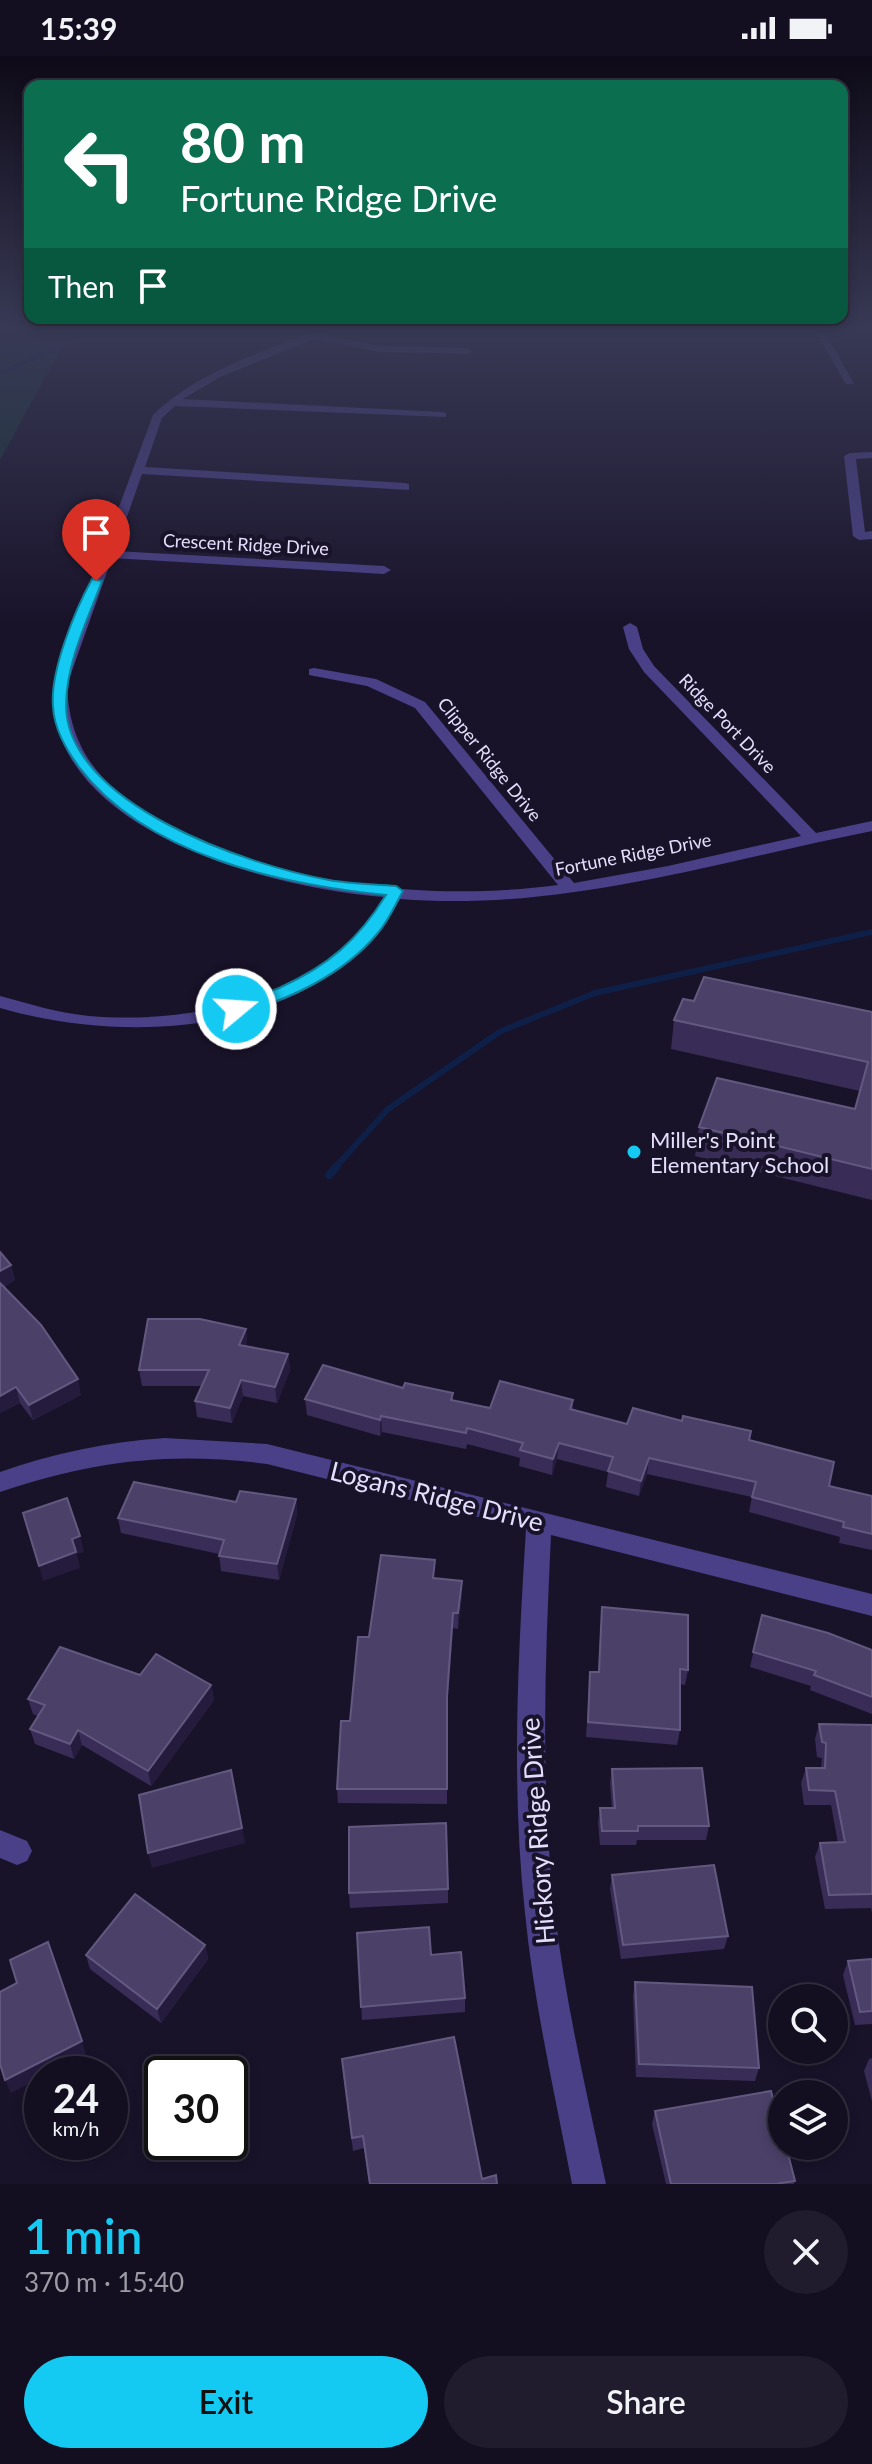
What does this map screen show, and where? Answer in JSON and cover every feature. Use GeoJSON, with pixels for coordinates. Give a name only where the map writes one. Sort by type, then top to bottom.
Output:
{"type":"FeatureCollection","features":[{"type":"Feature","properties":{"kind":"street","name":"Fortune Ridge Drive"},"geometry":{"type":"LineString","coordinates":[[154,425],[60,685],[63,726],[83,766],[131,810],[196,846],[280,874],[328,884],[481,895],[569,888],[634,878],[872,826]]}},
{"type":"Feature","properties":{"kind":"street"},"geometry":{"type":"LineString","coordinates":[[866,536],[850,456],[872,455]]}},
{"type":"Feature","properties":{"kind":"street"},"geometry":{"type":"LineString","coordinates":[[137,470],[405,487]]}},
{"type":"Feature","properties":{"kind":"street","name":"Crescent Ridge Drive"},"geometry":{"type":"LineString","coordinates":[[106,554],[384,570]]}},
{"type":"Feature","properties":{"kind":"street","name":"Ridge Port Drive"},"geometry":{"type":"LineString","coordinates":[[630,627],[636,649],[649,669],[811,837]]}},
{"type":"Feature","properties":{"kind":"street","name":"Clipper Ridge Drive"},"geometry":{"type":"LineString","coordinates":[[314,672],[371,682],[420,705],[569,888]]}},
{"type":"Feature","properties":{"kind":"street"},"geometry":{"type":"LineString","coordinates":[[0,1002],[21,1010],[127,1023],[182,1019],[236,1009],[285,992],[345,957],[372,930],[396,891]]}},
{"type":"Feature","properties":{"kind":"street","name":"Logans Ridge Drive"},"geometry":{"type":"LineString","coordinates":[[0,1482],[74,1457],[109,1450],[187,1445],[225,1447],[267,1454],[872,1605]]}},
{"type":"Feature","properties":{"kind":"street","name":"Hickory Ridge Drive"},"geometry":{"type":"LineString","coordinates":[[539,1522],[529,1691],[536,1874],[544,1953],[589,2184]]}},
{"type":"Feature","properties":{"kind":"green space"},"geometry":{"type":"Polygon","coordinates":[[[0,425],[19,425],[0,460],[0,425]]]}},
{"type":"Feature","properties":{"kind":"building"},"geometry":{"type":"Polygon","coordinates":[[[704,977],[872,1012],[872,1169],[699,1127],[717,1078],[855,1109],[868,1062],[674,1020],[683,999],[694,1001],[704,977]]]}},
{"type":"Feature","properties":{"kind":"building"},"geometry":{"type":"Polygon","coordinates":[[[0,1252],[11,1265],[0,1271],[0,1252]]]}},
{"type":"Feature","properties":{"kind":"building"},"geometry":{"type":"Polygon","coordinates":[[[0,1283],[41,1325],[78,1379],[29,1405],[16,1387],[0,1396],[0,1283]]]}},
{"type":"Feature","properties":{"kind":"building"},"geometry":{"type":"Polygon","coordinates":[[[148,1319],[200,1319],[246,1329],[239,1345],[288,1354],[275,1387],[241,1380],[230,1408],[195,1401],[209,1370],[139,1370],[148,1319]]]}},
{"type":"Feature","properties":{"kind":"building"},"geometry":{"type":"Polygon","coordinates":[[[323,1365],[403,1388],[405,1383],[453,1393],[451,1400],[490,1408],[500,1381],[573,1400],[570,1409],[627,1424],[633,1408],[682,1421],[683,1416],[751,1431],[749,1440],[834,1462],[829,1486],[872,1496],[872,1534],[843,1527],[844,1522],[752,1497],[756,1482],[649,1458],[641,1481],[608,1471],[613,1457],[559,1443],[553,1459],[520,1450],[523,1443],[467,1428],[466,1433],[381,1416],[380,1420],[305,1399],[323,1365]]]}},
{"type":"Feature","properties":{"kind":"building"},"geometry":{"type":"Polygon","coordinates":[[[134,1482],[236,1502],[240,1491],[296,1499],[277,1564],[219,1556],[224,1540],[118,1518],[134,1482]]]}},
{"type":"Feature","properties":{"kind":"building"},"geometry":{"type":"Polygon","coordinates":[[[67,1498],[80,1536],[72,1539],[76,1552],[39,1566],[23,1513],[67,1498]]]}},
{"type":"Feature","properties":{"kind":"building"},"geometry":{"type":"Polygon","coordinates":[[[381,1555],[435,1560],[433,1578],[462,1581],[458,1613],[453,1613],[447,1696],[447,1789],[337,1789],[341,1721],[350,1721],[358,1637],[369,1637],[381,1555]]]}},
{"type":"Feature","properties":{"kind":"building"},"geometry":{"type":"Polygon","coordinates":[[[602,1607],[688,1615],[688,1670],[680,1669],[680,1730],[588,1722],[590,1672],[599,1672],[602,1607]]]}},
{"type":"Feature","properties":{"kind":"building"},"geometry":{"type":"Polygon","coordinates":[[[762,1615],[828,1633],[872,1650],[872,1697],[814,1675],[816,1671],[753,1652],[762,1615]]]}},
{"type":"Feature","properties":{"kind":"building"},"geometry":{"type":"Polygon","coordinates":[[[60,1647],[140,1675],[156,1654],[211,1685],[148,1771],[78,1730],[70,1744],[30,1729],[45,1705],[28,1699],[60,1647]]]}},
{"type":"Feature","properties":{"kind":"building"},"geometry":{"type":"Polygon","coordinates":[[[819,1724],[872,1725],[872,1894],[829,1895],[820,1843],[845,1842],[835,1791],[809,1790],[806,1768],[825,1768],[826,1743],[822,1742],[819,1724]]]}},
{"type":"Feature","properties":{"kind":"building"},"geometry":{"type":"Polygon","coordinates":[[[702,1768],[709,1826],[638,1826],[638,1831],[602,1831],[600,1808],[615,1808],[612,1769],[702,1768]]]}},
{"type":"Feature","properties":{"kind":"building"},"geometry":{"type":"Polygon","coordinates":[[[231,1770],[242,1828],[148,1853],[139,1795],[231,1770]]]}},
{"type":"Feature","properties":{"kind":"building"},"geometry":{"type":"Polygon","coordinates":[[[446,1823],[448,1889],[349,1893],[349,1827],[446,1823]]]}},
{"type":"Feature","properties":{"kind":"building"},"geometry":{"type":"Polygon","coordinates":[[[714,1865],[728,1936],[623,1945],[612,1875],[714,1865]]]}},
{"type":"Feature","properties":{"kind":"building"},"geometry":{"type":"Polygon","coordinates":[[[135,1894],[205,1945],[157,2009],[86,1955],[135,1894]]]}},
{"type":"Feature","properties":{"kind":"building"},"geometry":{"type":"Polygon","coordinates":[[[429,1927],[431,1955],[461,1952],[465,1998],[361,2007],[357,1933],[429,1927]]]}},
{"type":"Feature","properties":{"kind":"building"},"geometry":{"type":"Polygon","coordinates":[[[48,1942],[82,2041],[52,2056],[24,2056],[24,2070],[5,2080],[0,2064],[0,1992],[17,1983],[10,1960],[48,1942]]]}},
{"type":"Feature","properties":{"kind":"building"},"geometry":{"type":"Polygon","coordinates":[[[872,1959],[872,2011],[860,2012],[848,1961],[872,1959]]]}},
{"type":"Feature","properties":{"kind":"building"},"geometry":{"type":"Polygon","coordinates":[[[635,1982],[752,1987],[759,2068],[639,2064],[635,1982]]]}},
{"type":"Feature","properties":{"kind":"building"},"geometry":{"type":"Polygon","coordinates":[[[454,2037],[482,2179],[496,2175],[497,2184],[370,2184],[363,2136],[352,2138],[342,2059],[454,2037]]]}},
{"type":"Feature","properties":{"kind":"building"},"geometry":{"type":"Polygon","coordinates":[[[768,2092],[768,2160],[790,2160],[795,2181],[775,2184],[671,2184],[655,2111],[768,2092]]]}},
{"type":"Feature","properties":{"kind":"waterway"},"geometry":{"type":"LineString","coordinates":[[335,1168],[388,1109],[501,1031],[595,993],[872,932]]}},
{"type":"Feature","properties":{"kind":"waterway"},"geometry":{"type":"LineString","coordinates":[[329,1175],[337,1166]]}},
{"type":"Feature","properties":{"kind":"place","name":"Miller's Point Elementary School"},"geometry":{"type":"Point","coordinates":[634,1152]}},
{"type":"Feature","properties":{"kind":"route"},"geometry":{"type":"LineString","coordinates":[[96,581],[65,663],[59,706],[70,746],[100,785],[131,810],[162,829],[237,861],[328,884],[396,891],[372,930],[345,957],[285,992],[236,1009]]}}]}
